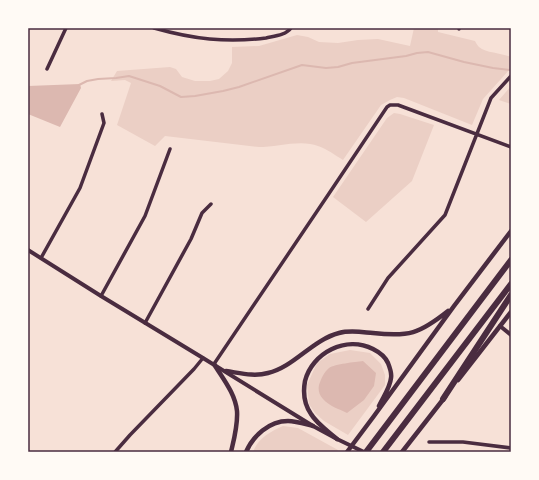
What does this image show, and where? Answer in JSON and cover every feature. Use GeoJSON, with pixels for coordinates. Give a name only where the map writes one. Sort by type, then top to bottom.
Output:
{"type":"FeatureCollection","features":[{"type":"Feature","properties":{"kind":"highway"},"geometry":{"type":"LineString","coordinates":[[365,452],[511,260]]}},
{"type":"Feature","properties":{"kind":"highway"},"geometry":{"type":"LineString","coordinates":[[383,452],[511,284]]}},
{"type":"Feature","properties":{"kind":"highway"},"geometry":{"type":"LineString","coordinates":[[443,399],[511,295]]}},
{"type":"Feature","properties":{"kind":"main road"},"geometry":{"type":"LineString","coordinates":[[347,452],[511,231]]}},
{"type":"Feature","properties":{"kind":"main road"},"geometry":{"type":"LineString","coordinates":[[226,372],[257,375],[273,372],[288,364],[321,341],[341,332],[357,331],[396,335],[412,333],[429,325],[454,306]]}},
{"type":"Feature","properties":{"kind":"main road"},"geometry":{"type":"LineString","coordinates":[[402,452],[511,312]]}},
{"type":"Feature","properties":{"kind":"main road"},"geometry":{"type":"LineString","coordinates":[[337,439],[312,416],[306,406],[304,385],[308,373],[316,361],[326,352],[339,346],[358,344],[378,351],[386,358],[391,372],[391,380],[374,416]]}},
{"type":"Feature","properties":{"kind":"main road"},"geometry":{"type":"LineString","coordinates":[[214,364],[232,393],[236,403],[237,418],[232,452]]}},
{"type":"Feature","properties":{"kind":"main road"},"geometry":{"type":"LineString","coordinates":[[246,452],[257,434],[274,424],[289,421],[313,426]]}},
{"type":"Feature","properties":{"kind":"street"},"geometry":{"type":"LineString","coordinates":[[46,69],[66,28]]}},
{"type":"Feature","properties":{"kind":"street"},"geometry":{"type":"LineString","coordinates":[[154,28],[196,38],[251,40],[289,32],[291,28]]}},
{"type":"Feature","properties":{"kind":"street"},"geometry":{"type":"LineString","coordinates":[[368,309],[388,278],[445,214],[491,98],[511,76]]}},
{"type":"Feature","properties":{"kind":"street"},"geometry":{"type":"LineString","coordinates":[[214,364],[387,106],[398,105],[511,147]]}},
{"type":"Feature","properties":{"kind":"street"},"geometry":{"type":"LineString","coordinates":[[41,258],[80,188],[104,123],[102,114]]}},
{"type":"Feature","properties":{"kind":"street"},"geometry":{"type":"LineString","coordinates":[[101,296],[145,216],[170,149]]}},
{"type":"Feature","properties":{"kind":"street"},"geometry":{"type":"LineString","coordinates":[[145,323],[191,239],[202,213],[211,204]]}},
{"type":"Feature","properties":{"kind":"street"},"geometry":{"type":"LineString","coordinates":[[28,250],[313,426],[365,452]]}},
{"type":"Feature","properties":{"kind":"street"},"geometry":{"type":"LineString","coordinates":[[500,326],[511,335]]}},
{"type":"Feature","properties":{"kind":"street"},"geometry":{"type":"LineString","coordinates":[[115,452],[203,358]]}},
{"type":"Feature","properties":{"kind":"street"},"geometry":{"type":"LineString","coordinates":[[428,442],[463,442],[511,448]]}},
{"type":"Feature","properties":{"kind":"shaded area"},"geometry":{"type":"Polygon","coordinates":[[[414,28],[438,28],[438,32],[475,41],[482,49],[511,57],[511,68],[483,99],[472,125],[404,98],[397,97],[381,105],[343,160],[321,147],[304,143],[259,147],[165,136],[155,146],[117,125],[131,83],[125,80],[111,81],[117,71],[170,67],[176,69],[182,77],[195,81],[210,81],[219,79],[228,71],[232,63],[232,47],[259,46],[297,35],[308,37],[319,42],[338,43],[378,39],[410,46],[414,28]]]}},
{"type":"Feature","properties":{"kind":"shaded area"},"geometry":{"type":"Polygon","coordinates":[[[80,84],[81,88],[60,127],[28,114],[28,86],[80,84]]]}},
{"type":"Feature","properties":{"kind":"shaded area"},"geometry":{"type":"Polygon","coordinates":[[[511,86],[511,104],[499,100],[511,86]]]}},
{"type":"Feature","properties":{"kind":"shaded area"},"geometry":{"type":"Polygon","coordinates":[[[394,113],[434,125],[412,181],[366,222],[333,197],[387,118],[394,113]]]}},
{"type":"Feature","properties":{"kind":"shaded area"},"geometry":{"type":"Polygon","coordinates":[[[350,350],[370,353],[381,364],[385,375],[385,385],[348,435],[324,421],[315,413],[309,404],[307,385],[317,363],[330,354],[350,350]]]}},
{"type":"Feature","properties":{"kind":"shaded area"},"geometry":{"type":"Polygon","coordinates":[[[363,361],[376,373],[374,386],[364,400],[347,413],[325,401],[320,394],[319,385],[327,370],[336,365],[363,361]]]}},
{"type":"Feature","properties":{"kind":"shaded area"},"geometry":{"type":"Polygon","coordinates":[[[283,426],[298,428],[338,450],[337,452],[253,452],[261,439],[283,426]]]}},
{"type":"Feature","properties":{"kind":"waterway"},"geometry":{"type":"LineString","coordinates":[[79,85],[87,81],[98,79],[129,76],[160,86],[181,97],[195,96],[239,87],[302,65],[326,68],[338,67],[352,63],[428,52],[464,62],[510,70]]}}]}
